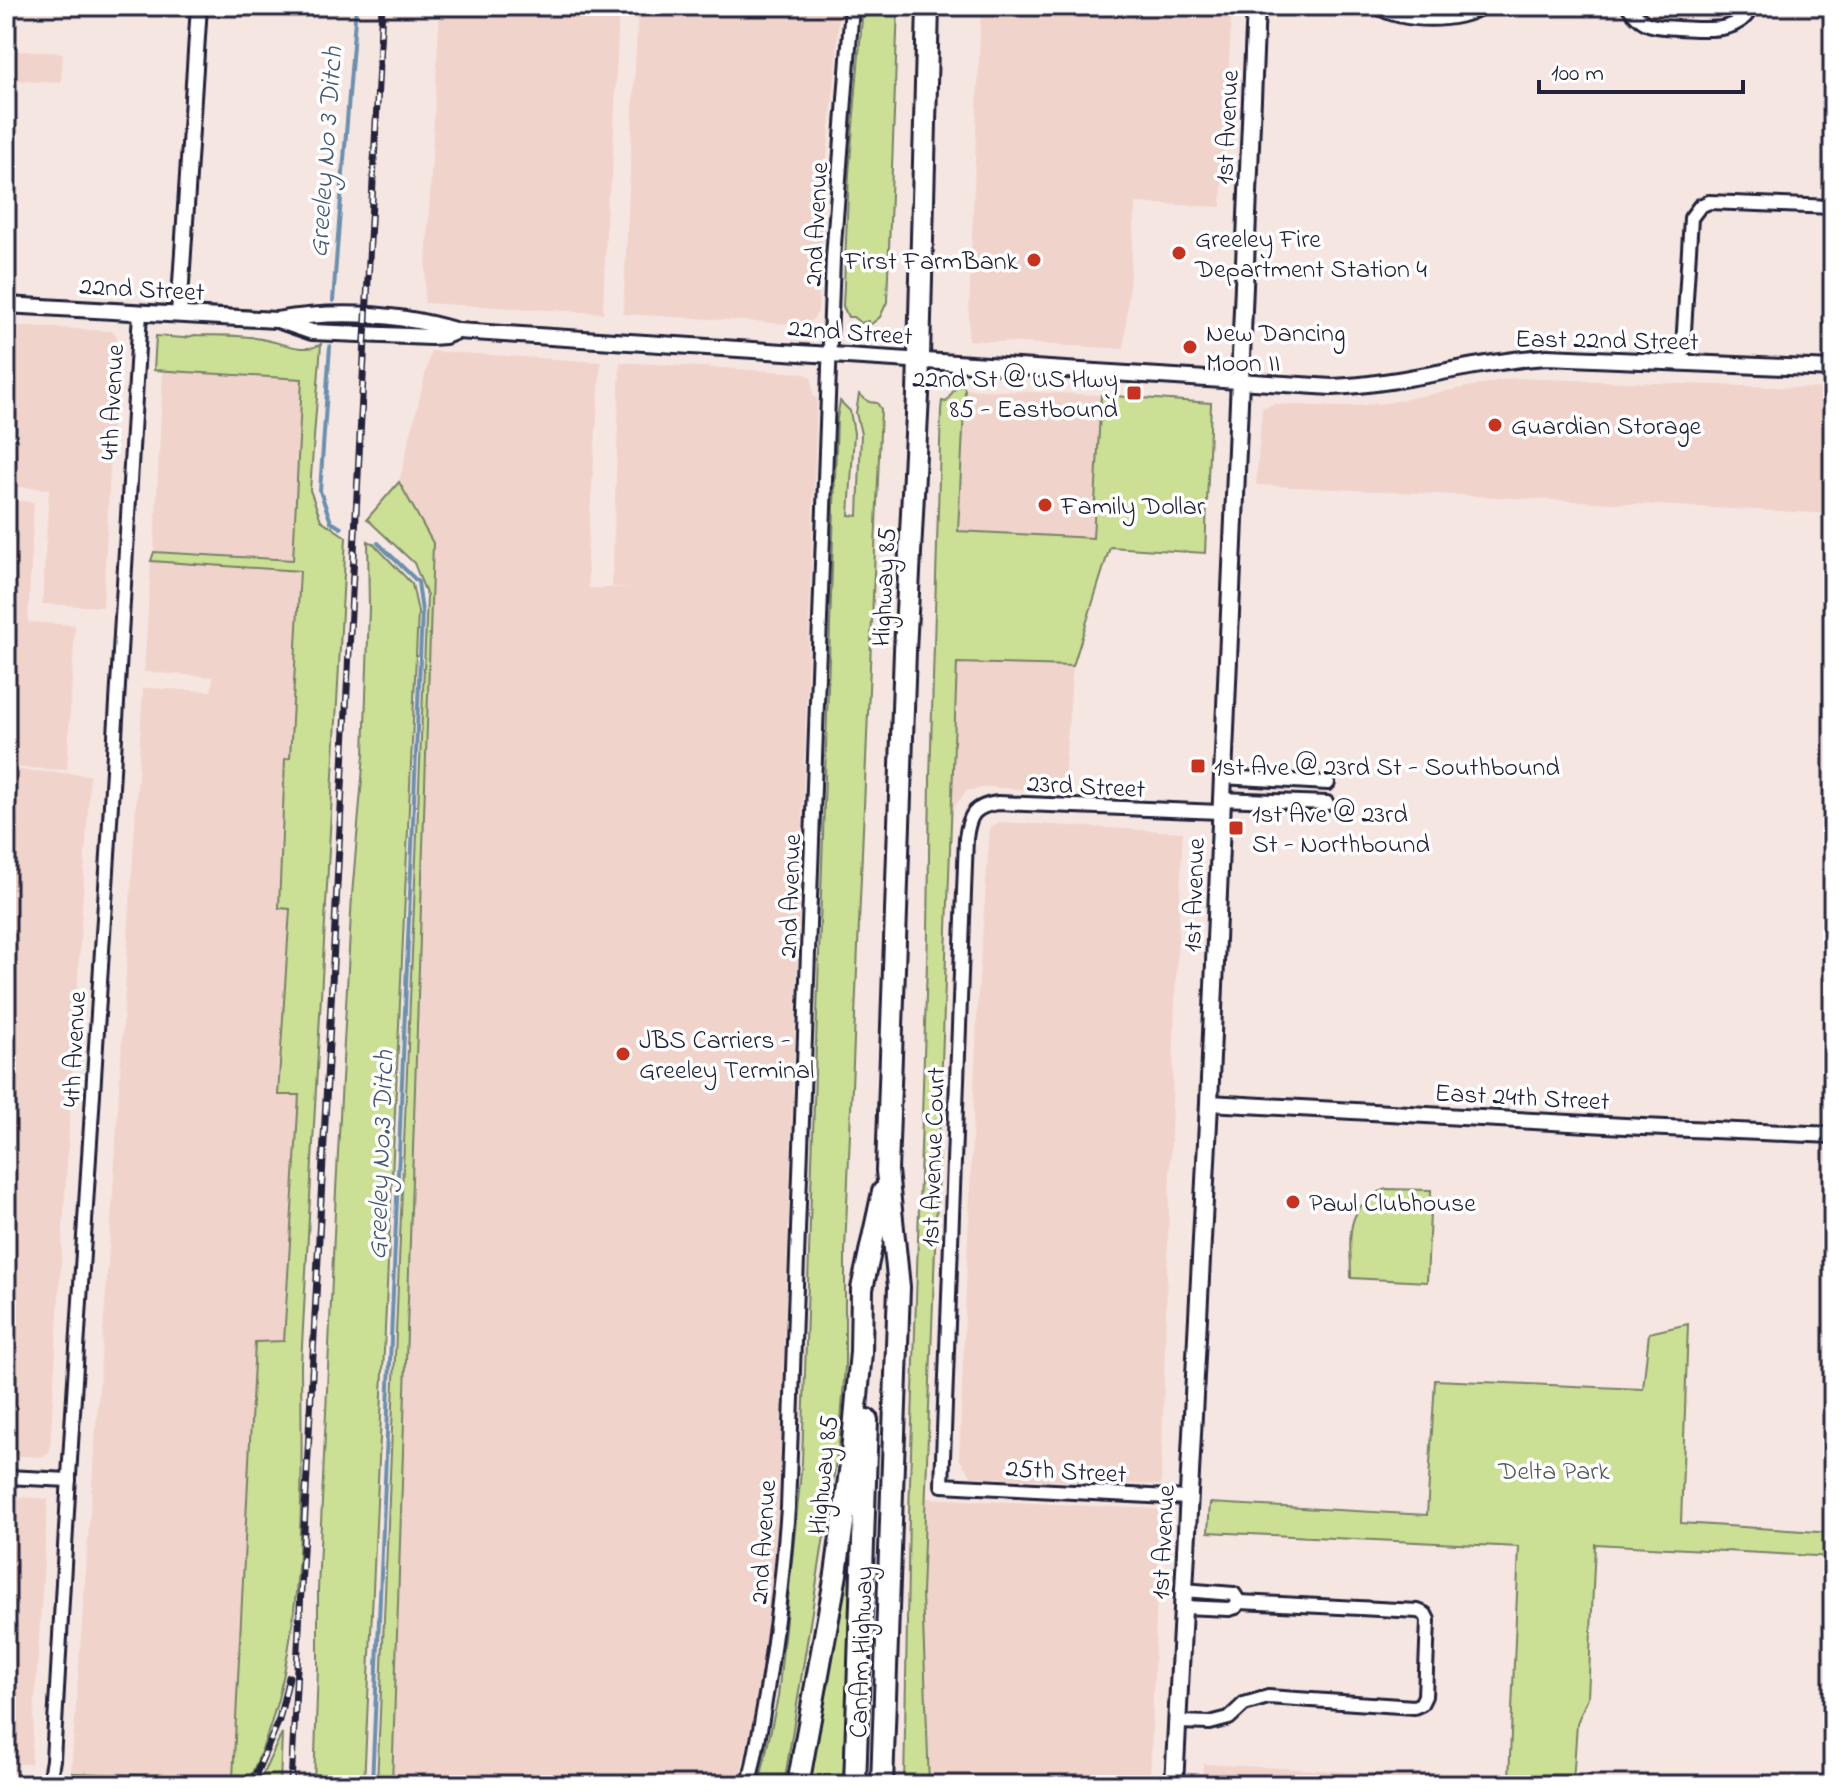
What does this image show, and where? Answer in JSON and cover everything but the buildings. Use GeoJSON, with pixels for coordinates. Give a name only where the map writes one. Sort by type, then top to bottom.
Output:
{"type":"FeatureCollection","features":[{"type":"Feature","properties":{"kind":"highway","name":"Highway 85"},"geometry":{"type":"LineString","coordinates":[[891,1520],[899,1287],[887,1171],[905,651],[919,360],[928,6]]}},
{"type":"Feature","properties":{"kind":"highway","name":"Highway 85"},"geometry":{"type":"LineString","coordinates":[[798,1785],[836,1574],[851,1464],[861,1352],[862,1289],[887,1171]]}},
{"type":"Feature","properties":{"kind":"highway"},"geometry":{"type":"LineString","coordinates":[[855,1785],[868,1399],[861,1352]]}},
{"type":"Feature","properties":{"kind":"highway","name":"CanAm Highway"},"geometry":{"type":"LineString","coordinates":[[882,1785],[891,1520]]}},
{"type":"Feature","properties":{"kind":"main road","name":"1st Avenue"},"geometry":{"type":"LineString","coordinates":[[1174,1785],[1209,1103],[1256,6]]}},
{"type":"Feature","properties":{"kind":"street"},"geometry":{"type":"LineString","coordinates":[[179,314],[199,6]]}},
{"type":"Feature","properties":{"kind":"street","name":"2nd Avenue"},"geometry":{"type":"LineString","coordinates":[[749,1785],[774,1652],[783,1587],[788,1508],[833,258],[852,6]]}},
{"type":"Feature","properties":{"kind":"street"},"geometry":{"type":"LineString","coordinates":[[1377,6],[1399,16],[1455,18],[1471,14],[1483,6]]}},
{"type":"Feature","properties":{"kind":"street"},"geometry":{"type":"LineString","coordinates":[[1628,6],[1633,13],[1655,27],[1713,29],[1736,23],[1748,14],[1752,6]]}},
{"type":"Feature","properties":{"kind":"street"},"geometry":{"type":"LineString","coordinates":[[1682,363],[1691,218],[1700,206],[1709,202],[1833,207]]}},
{"type":"Feature","properties":{"kind":"street","name":"22nd Street"},"geometry":{"type":"LineString","coordinates":[[6,305],[276,320],[312,314],[368,315],[430,323],[458,331],[1239,381]]}},
{"type":"Feature","properties":{"kind":"street","name":"4th Avenue"},"geometry":{"type":"LineString","coordinates":[[44,1785],[50,1777],[53,1760],[140,313]]}},
{"type":"Feature","properties":{"kind":"street","name":"East 22nd Street"},"geometry":{"type":"LineString","coordinates":[[1239,381],[1365,386],[1515,358],[1547,357],[1833,369]]}},
{"type":"Feature","properties":{"kind":"street"},"geometry":{"type":"LineString","coordinates":[[1221,777],[1328,783]]}},
{"type":"Feature","properties":{"kind":"street"},"geometry":{"type":"LineString","coordinates":[[1220,805],[1327,803]]}},
{"type":"Feature","properties":{"kind":"street","name":"23rd Street"},"geometry":{"type":"LineString","coordinates":[[967,830],[974,810],[985,804],[1220,805]]}},
{"type":"Feature","properties":{"kind":"street","name":"1st Avenue Court"},"geometry":{"type":"LineString","coordinates":[[942,1485],[967,830]]}},
{"type":"Feature","properties":{"kind":"street","name":"East 24th Street"},"geometry":{"type":"LineString","coordinates":[[1209,1103],[1833,1135]]}},
{"type":"Feature","properties":{"kind":"street"},"geometry":{"type":"LineString","coordinates":[[6,1477],[69,1480]]}},
{"type":"Feature","properties":{"kind":"street","name":"25th Street"},"geometry":{"type":"LineString","coordinates":[[942,1485],[1188,1498]]}},
{"type":"Feature","properties":{"kind":"street"},"geometry":{"type":"LineString","coordinates":[[1178,1722],[1210,1723],[1229,1718],[1244,1704],[1268,1697],[1414,1707],[1421,1704],[1425,1696],[1428,1620],[1425,1614],[1418,1611],[1239,1602],[1234,1594],[1183,1598]]}},
{"type":"Feature","properties":{"kind":"shaded area"},"geometry":{"type":"Polygon","coordinates":[[[440,6],[619,6],[603,313],[424,303],[440,6]]]}},
{"type":"Feature","properties":{"kind":"shaded area"},"geometry":{"type":"Polygon","coordinates":[[[638,6],[839,6],[824,188],[818,312],[809,325],[623,314],[638,6]]]}},
{"type":"Feature","properties":{"kind":"shaded area"},"geometry":{"type":"Polygon","coordinates":[[[981,6],[1232,6],[1221,207],[1136,203],[1124,349],[968,340],[981,6]]]}},
{"type":"Feature","properties":{"kind":"shaded area"},"geometry":{"type":"Polygon","coordinates":[[[6,50],[63,53],[61,83],[6,80],[6,50]]]}},
{"type":"Feature","properties":{"kind":"shaded area"},"geometry":{"type":"Polygon","coordinates":[[[6,325],[112,331],[117,336],[103,607],[42,604],[49,489],[6,486],[6,325]]]}},
{"type":"Feature","properties":{"kind":"shaded area"},"geometry":{"type":"Polygon","coordinates":[[[431,351],[601,362],[587,556],[589,588],[630,588],[612,587],[620,362],[803,373],[812,378],[813,396],[817,398],[774,1587],[758,1697],[738,1785],[392,1785],[433,543],[399,482],[431,351]]]}},
{"type":"Feature","properties":{"kind":"shaded area"},"geometry":{"type":"Polygon","coordinates":[[[163,371],[302,378],[293,560],[154,552],[163,371]]]}},
{"type":"Feature","properties":{"kind":"shaded area"},"geometry":{"type":"Polygon","coordinates":[[[1513,378],[1833,389],[1833,514],[1256,485],[1262,408],[1274,404],[1342,407],[1386,403],[1513,378]]]}},
{"type":"Feature","properties":{"kind":"shaded area"},"geometry":{"type":"Polygon","coordinates":[[[965,389],[1101,395],[1093,538],[957,531],[965,389]]]}},
{"type":"Feature","properties":{"kind":"shaded area"},"geometry":{"type":"Polygon","coordinates":[[[6,500],[34,502],[28,622],[75,625],[67,770],[6,767],[6,500]]]}},
{"type":"Feature","properties":{"kind":"shaded area"},"geometry":{"type":"Polygon","coordinates":[[[151,561],[300,571],[290,759],[286,759],[280,908],[290,908],[278,1094],[299,1094],[284,1342],[255,1343],[233,1778],[71,1773],[112,1207],[143,688],[211,691],[213,677],[144,672],[151,561]]]}},
{"type":"Feature","properties":{"kind":"shaded area"},"geometry":{"type":"Polygon","coordinates":[[[957,662],[1073,666],[1063,792],[988,787],[966,791],[951,812],[957,662]]]}},
{"type":"Feature","properties":{"kind":"shaded area"},"geometry":{"type":"Polygon","coordinates":[[[6,769],[90,775],[50,1450],[40,1457],[6,1455],[6,769]]]}},
{"type":"Feature","properties":{"kind":"shaded area"},"geometry":{"type":"Polygon","coordinates":[[[999,822],[1183,832],[1161,1485],[972,1477],[959,1459],[978,992],[990,828],[999,822]]]}},
{"type":"Feature","properties":{"kind":"shaded area"},"geometry":{"type":"Polygon","coordinates":[[[6,1496],[48,1499],[31,1764],[6,1764],[6,1496]]]}},
{"type":"Feature","properties":{"kind":"shaded area"},"geometry":{"type":"Polygon","coordinates":[[[926,1498],[1160,1509],[1150,1785],[929,1785],[922,1594],[926,1498]]]}},
{"type":"Feature","properties":{"kind":"shaded area"},"geometry":{"type":"Polygon","coordinates":[[[1203,1764],[1612,1785],[1202,1785],[1203,1764]]]}},
{"type":"Feature","properties":{"kind":"green space"},"geometry":{"type":"Polygon","coordinates":[[[863,6],[898,6],[887,302],[880,317],[870,325],[868,321],[861,323],[848,317],[843,306],[849,174],[863,6]]]}},
{"type":"Feature","properties":{"kind":"green space"},"geometry":{"type":"Polygon","coordinates":[[[195,335],[249,337],[301,348],[321,344],[310,490],[321,520],[346,537],[301,1364],[302,1469],[297,1579],[281,1688],[266,1738],[246,1785],[86,1785],[71,1783],[71,1773],[233,1778],[255,1342],[284,1341],[299,1095],[278,1095],[290,909],[279,908],[285,759],[290,758],[300,571],[151,561],[154,552],[293,560],[302,379],[154,370],[156,336],[184,338],[195,335]]]}},
{"type":"Feature","properties":{"kind":"green space"},"geometry":{"type":"Polygon","coordinates":[[[961,384],[965,389],[958,531],[1093,538],[1101,395],[1211,403],[1205,553],[1110,547],[1073,666],[957,663],[922,1594],[929,1785],[904,1785],[941,410],[942,401],[946,402],[961,384]]]}},
{"type":"Feature","properties":{"kind":"green space"},"geometry":{"type":"Polygon","coordinates":[[[859,394],[869,402],[877,403],[881,409],[845,1250],[845,1366],[840,1437],[784,1785],[759,1785],[778,1697],[802,1462],[837,418],[840,401],[850,411],[854,433],[849,515],[858,516],[861,434],[856,413],[859,394]]]}},
{"type":"Feature","properties":{"kind":"green space"},"geometry":{"type":"Polygon","coordinates":[[[399,482],[433,543],[392,1785],[377,1785],[427,596],[414,563],[367,519],[399,482]]]}},
{"type":"Feature","properties":{"kind":"green space"},"geometry":{"type":"Polygon","coordinates":[[[368,541],[412,584],[418,612],[364,1785],[314,1785],[318,1590],[336,1190],[352,895],[364,755],[368,541]]]}},
{"type":"Feature","properties":{"kind":"green space"},"geometry":{"type":"Polygon","coordinates":[[[1386,1189],[1431,1190],[1427,1282],[1351,1278],[1352,1225],[1362,1205],[1386,1189]]]}},
{"type":"Feature","properties":{"kind":"green space","name":"Delta Park"},"geometry":{"type":"Polygon","coordinates":[[[1688,1324],[1681,1523],[1833,1533],[1833,1557],[1595,1544],[1588,1697],[1577,1723],[1573,1783],[1509,1780],[1519,1547],[1208,1532],[1210,1503],[1427,1515],[1435,1380],[1643,1389],[1649,1333],[1688,1324]]]}},
{"type":"Feature","properties":{"kind":"green space"},"geometry":{"type":"Polygon","coordinates":[[[848,1564],[853,1567],[843,1785],[809,1785],[848,1564]]]}},
{"type":"Feature","properties":{"kind":"green space"},"geometry":{"type":"Polygon","coordinates":[[[282,1733],[280,1785],[257,1785],[259,1782],[282,1733]]]}},
{"type":"Feature","properties":{"kind":"waterway","name":"Greeley No 3 Ditch"},"geometry":{"type":"LineString","coordinates":[[333,301],[356,6]]}},
{"type":"Feature","properties":{"kind":"waterway"},"geometry":{"type":"LineString","coordinates":[[330,346],[320,491],[331,522],[341,528]]}},
{"type":"Feature","properties":{"kind":"waterway","name":"Greeley No.3 Ditch"},"geometry":{"type":"LineString","coordinates":[[372,1785],[422,612],[418,582],[378,543]]}},
{"type":"Feature","properties":{"kind":"railway"},"geometry":{"type":"LineString","coordinates":[[291,1785],[382,6]]}},
{"type":"Feature","properties":{"kind":"railway"},"geometry":{"type":"LineString","coordinates":[[251,1785],[279,1720],[289,1677]]}},
{"type":"Feature","properties":{"kind":"place","name":"Greeley Fire Department Station 4"},"geometry":{"type":"Point","coordinates":[1179,253]}},
{"type":"Feature","properties":{"kind":"place","name":"First FarmBank"},"geometry":{"type":"Point","coordinates":[1034,260]}},
{"type":"Feature","properties":{"kind":"place","name":"New Dancing Moon II"},"geometry":{"type":"Point","coordinates":[1190,347]}},
{"type":"Feature","properties":{"kind":"place","name":"22nd St @ US Hwy 85 - Eastbound"},"geometry":{"type":"Point","coordinates":[1134,393]}},
{"type":"Feature","properties":{"kind":"place","name":"Guardian Storage"},"geometry":{"type":"Point","coordinates":[1495,425]}},
{"type":"Feature","properties":{"kind":"place","name":"Family Dollar"},"geometry":{"type":"Point","coordinates":[1045,505]}},
{"type":"Feature","properties":{"kind":"place","name":"1st Ave @ 23rd St - Southbound"},"geometry":{"type":"Point","coordinates":[1198,766]}},
{"type":"Feature","properties":{"kind":"place","name":"1st Ave @ 23rd St - Northbound"},"geometry":{"type":"Point","coordinates":[1236,828]}},
{"type":"Feature","properties":{"kind":"place","name":"JBS Carriers - Greeley Terminal"},"geometry":{"type":"Point","coordinates":[623,1054]}},
{"type":"Feature","properties":{"kind":"place","name":"Pawl Clubhouse"},"geometry":{"type":"Point","coordinates":[1293,1202]}}]}
